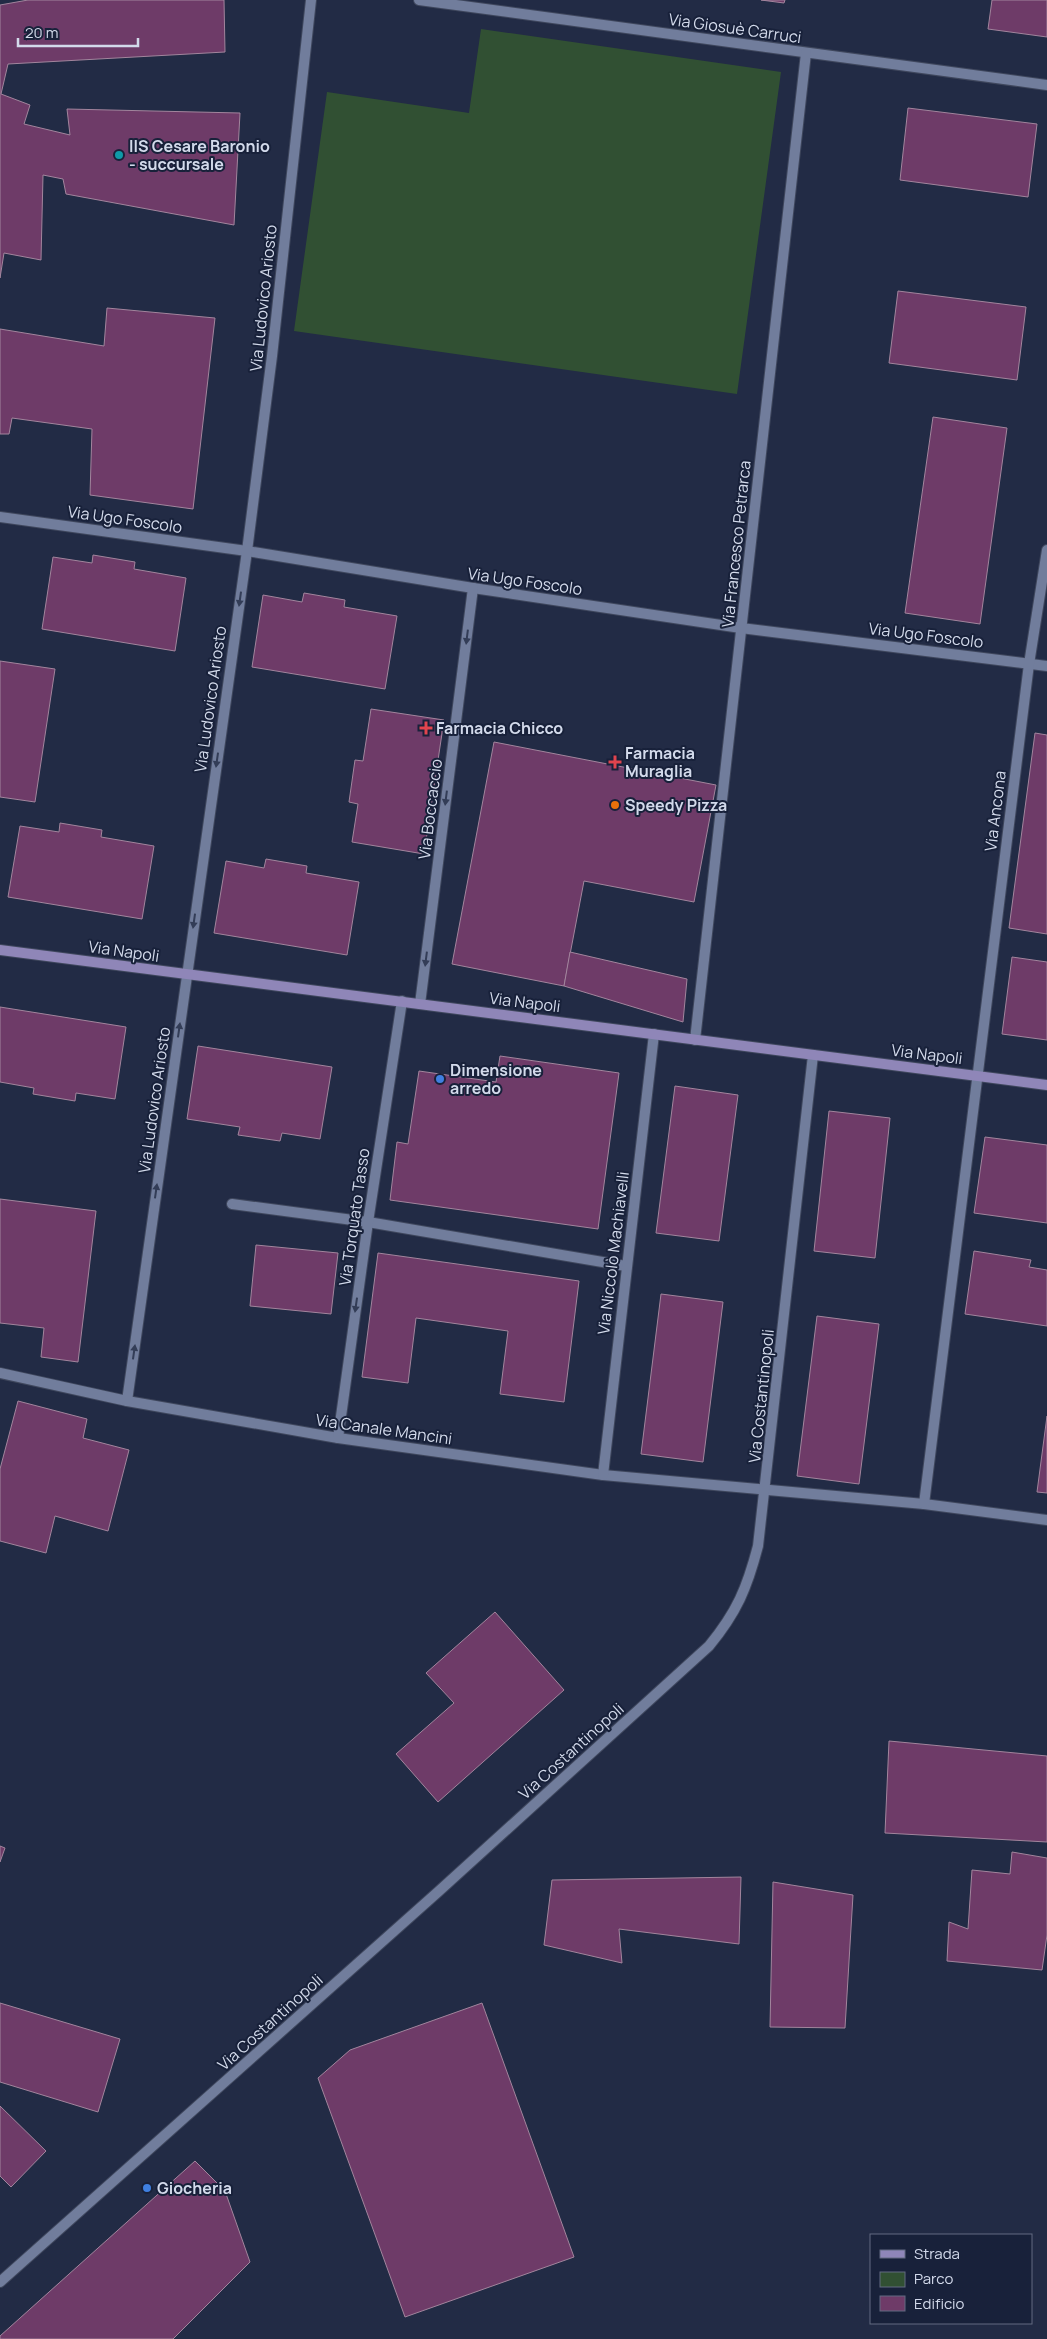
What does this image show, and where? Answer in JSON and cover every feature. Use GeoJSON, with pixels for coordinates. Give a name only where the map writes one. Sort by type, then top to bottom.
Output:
{"type":"FeatureCollection","features":[{"type":"Feature","properties":{"kind":"main road","name":"Via Napoli"},"geometry":{"type":"LineString","coordinates":[[0,950],[1047,1085]]}},
{"type":"Feature","properties":{"kind":"street","name":"Via Ludovico Ariosto"},"geometry":{"type":"LineString","coordinates":[[127,1401],[247,551],[272,356],[311,0]]}},
{"type":"Feature","properties":{"kind":"street","name":"Via Giosuè Carruci"},"geometry":{"type":"LineString","coordinates":[[419,0],[1047,85]]}},
{"type":"Feature","properties":{"kind":"street","name":"Via Francesco Petrarca"},"geometry":{"type":"LineString","coordinates":[[695,1040],[806,53]]}},
{"type":"Feature","properties":{"kind":"street","name":"Via Ugo Foscolo"},"geometry":{"type":"LineString","coordinates":[[0,517],[247,551],[473,588],[741,628],[1047,666]]}},
{"type":"Feature","properties":{"kind":"street","name":"Via Ancona"},"geometry":{"type":"LineString","coordinates":[[924,1504],[1029,664],[1047,550]]}},
{"type":"Feature","properties":{"kind":"street","name":"Via Boccaccio"},"geometry":{"type":"LineString","coordinates":[[420,1004],[473,588]]}},
{"type":"Feature","properties":{"kind":"street","name":"Via Torquato Tasso"},"geometry":{"type":"LineString","coordinates":[[338,1438],[368,1222],[402,1001]]}},
{"type":"Feature","properties":{"kind":"street","name":"Via Niccolò Machiavelli"},"geometry":{"type":"LineString","coordinates":[[603,1475],[654,1034]]}},
{"type":"Feature","properties":{"kind":"street","name":"Via Costantinopoli"},"geometry":{"type":"LineString","coordinates":[[0,2282],[439,1891],[709,1646],[730,1620],[749,1582],[758,1546],[766,1489],[813,1055]]}},
{"type":"Feature","properties":{"kind":"street"},"geometry":{"type":"LineString","coordinates":[[232,1204],[368,1222],[626,1266]]}},
{"type":"Feature","properties":{"kind":"street","name":"Via Canale Mancini"},"geometry":{"type":"LineString","coordinates":[[0,1373],[127,1401],[338,1438],[603,1475],[924,1504],[1047,1520]]}},
{"type":"Feature","properties":{"kind":"green space"},"geometry":{"type":"Polygon","coordinates":[[[481,29],[781,72],[737,394],[294,331],[327,92],[469,113],[481,29]]]}},
{"type":"Feature","properties":{"kind":"building","name":"IIS Cesare Baronio - succursale"},"geometry":{"type":"Polygon","coordinates":[[[28,0],[224,0],[225,52],[8,64],[1,94],[30,105],[24,124],[70,135],[67,109],[240,113],[234,225],[66,194],[63,179],[43,175],[41,260],[4,253],[0,278],[0,5],[28,0]]]}},
{"type":"Feature","properties":{"kind":"building"},"geometry":{"type":"Polygon","coordinates":[[[761,0],[785,0],[784,3],[761,0]]]}},
{"type":"Feature","properties":{"kind":"building"},"geometry":{"type":"Polygon","coordinates":[[[992,0],[1047,0],[1047,37],[988,29],[992,0]]]}},
{"type":"Feature","properties":{"kind":"building"},"geometry":{"type":"Polygon","coordinates":[[[908,108],[1037,124],[1028,197],[900,180],[908,108]]]}},
{"type":"Feature","properties":{"kind":"building"},"geometry":{"type":"Polygon","coordinates":[[[898,291],[1026,307],[1017,380],[889,363],[898,291]]]}},
{"type":"Feature","properties":{"kind":"building"},"geometry":{"type":"Polygon","coordinates":[[[107,308],[215,318],[193,509],[90,495],[92,429],[12,418],[9,434],[0,434],[0,329],[104,346],[107,308]]]}},
{"type":"Feature","properties":{"kind":"building"},"geometry":{"type":"Polygon","coordinates":[[[933,417],[1007,428],[980,624],[905,613],[933,417]]]}},
{"type":"Feature","properties":{"kind":"building"},"geometry":{"type":"Polygon","coordinates":[[[93,555],[135,562],[134,569],[186,578],[175,651],[42,629],[53,557],[92,563],[93,555]]]}},
{"type":"Feature","properties":{"kind":"building"},"geometry":{"type":"Polygon","coordinates":[[[304,593],[345,600],[344,607],[397,616],[385,689],[252,667],[263,595],[302,602],[304,593]]]}},
{"type":"Feature","properties":{"kind":"building"},"geometry":{"type":"Polygon","coordinates":[[[0,661],[55,669],[35,802],[0,797],[0,661]]]}},
{"type":"Feature","properties":{"kind":"building"},"geometry":{"type":"Polygon","coordinates":[[[371,709],[444,720],[424,854],[352,842],[358,804],[349,802],[355,760],[363,761],[371,709]]]}},
{"type":"Feature","properties":{"kind":"building"},"geometry":{"type":"Polygon","coordinates":[[[1035,733],[1047,735],[1047,934],[1009,928],[1035,733]]]}},
{"type":"Feature","properties":{"kind":"building"},"geometry":{"type":"Polygon","coordinates":[[[494,742],[716,785],[694,902],[584,881],[564,986],[452,964],[494,742]]]}},
{"type":"Feature","properties":{"kind":"building"},"geometry":{"type":"Polygon","coordinates":[[[60,823],[102,830],[101,837],[154,846],[142,919],[8,897],[20,826],[59,832],[60,823]]]}},
{"type":"Feature","properties":{"kind":"building"},"geometry":{"type":"Polygon","coordinates":[[[266,859],[307,866],[306,873],[359,882],[347,955],[214,933],[226,861],[264,868],[266,859]]]}},
{"type":"Feature","properties":{"kind":"building"},"geometry":{"type":"Polygon","coordinates":[[[570,952],[687,979],[683,1022],[564,986],[570,952]]]}},
{"type":"Feature","properties":{"kind":"building"},"geometry":{"type":"Polygon","coordinates":[[[1012,957],[1047,962],[1047,1040],[1002,1034],[1012,957]]]}},
{"type":"Feature","properties":{"kind":"building"},"geometry":{"type":"Polygon","coordinates":[[[0,1007],[126,1027],[115,1099],[76,1093],[75,1101],[33,1094],[34,1088],[0,1082],[0,1007]]]}},
{"type":"Feature","properties":{"kind":"building"},"geometry":{"type":"Polygon","coordinates":[[[198,1046],[332,1067],[320,1139],[282,1133],[280,1141],[238,1135],[240,1127],[187,1119],[198,1046]]]}},
{"type":"Feature","properties":{"kind":"building"},"geometry":{"type":"Polygon","coordinates":[[[500,1056],[619,1073],[598,1229],[390,1200],[397,1142],[408,1144],[419,1071],[496,1082],[500,1056]]]}},
{"type":"Feature","properties":{"kind":"building"},"geometry":{"type":"Polygon","coordinates":[[[675,1086],[738,1095],[719,1241],[656,1233],[675,1086]]]}},
{"type":"Feature","properties":{"kind":"building"},"geometry":{"type":"Polygon","coordinates":[[[829,1111],[890,1118],[875,1258],[814,1251],[829,1111]]]}},
{"type":"Feature","properties":{"kind":"building"},"geometry":{"type":"Polygon","coordinates":[[[985,1137],[1047,1145],[1047,1223],[974,1213],[985,1137]]]}},
{"type":"Feature","properties":{"kind":"building"},"geometry":{"type":"Polygon","coordinates":[[[0,1199],[96,1211],[78,1362],[41,1357],[44,1328],[0,1323],[0,1199]]]}},
{"type":"Feature","properties":{"kind":"building"},"geometry":{"type":"Polygon","coordinates":[[[256,1245],[338,1253],[331,1314],[250,1306],[256,1245]]]}},
{"type":"Feature","properties":{"kind":"building"},"geometry":{"type":"Polygon","coordinates":[[[974,1251],[1031,1260],[1029,1267],[1047,1270],[1047,1326],[965,1314],[974,1251]]]}},
{"type":"Feature","properties":{"kind":"building"},"geometry":{"type":"Polygon","coordinates":[[[378,1253],[579,1281],[564,1402],[500,1394],[508,1331],[416,1318],[408,1383],[362,1377],[378,1253]]]}},
{"type":"Feature","properties":{"kind":"building"},"geometry":{"type":"Polygon","coordinates":[[[661,1294],[723,1302],[703,1462],[641,1454],[661,1294]]]}},
{"type":"Feature","properties":{"kind":"building"},"geometry":{"type":"Polygon","coordinates":[[[817,1316],[879,1324],[859,1484],[797,1476],[817,1316]]]}},
{"type":"Feature","properties":{"kind":"building"},"geometry":{"type":"Polygon","coordinates":[[[18,1401],[87,1419],[83,1438],[129,1450],[108,1531],[55,1516],[46,1553],[0,1541],[0,1469],[18,1401]]]}},
{"type":"Feature","properties":{"kind":"building"},"geometry":{"type":"Polygon","coordinates":[[[1047,1416],[1047,1493],[1037,1492],[1047,1416]]]}},
{"type":"Feature","properties":{"kind":"building"},"geometry":{"type":"Polygon","coordinates":[[[495,1612],[564,1690],[438,1802],[396,1754],[454,1703],[426,1673],[495,1612]]]}},
{"type":"Feature","properties":{"kind":"building"},"geometry":{"type":"Polygon","coordinates":[[[889,1741],[1047,1756],[1047,1842],[885,1833],[889,1741]]]}},
{"type":"Feature","properties":{"kind":"building"},"geometry":{"type":"Polygon","coordinates":[[[0,1846],[5,1848],[0,1862],[0,1846]]]}},
{"type":"Feature","properties":{"kind":"building"},"geometry":{"type":"Polygon","coordinates":[[[1012,1852],[1047,1858],[1047,1935],[1042,1970],[947,1961],[949,1922],[968,1929],[972,1870],[1010,1874],[1012,1852]]]}},
{"type":"Feature","properties":{"kind":"building"},"geometry":{"type":"Polygon","coordinates":[[[741,1877],[739,1944],[619,1929],[622,1963],[544,1945],[552,1880],[741,1877]]]}},
{"type":"Feature","properties":{"kind":"building"},"geometry":{"type":"Polygon","coordinates":[[[773,1882],[853,1895],[845,2028],[770,2027],[773,1882]]]}},
{"type":"Feature","properties":{"kind":"building"},"geometry":{"type":"Polygon","coordinates":[[[0,2003],[120,2039],[98,2112],[0,2082],[0,2003]]]}},
{"type":"Feature","properties":{"kind":"building"},"geometry":{"type":"Polygon","coordinates":[[[482,2003],[574,2257],[405,2317],[318,2078],[350,2050],[482,2003]]]}},
{"type":"Feature","properties":{"kind":"building"},"geometry":{"type":"Polygon","coordinates":[[[0,2106],[46,2151],[11,2187],[0,2176],[0,2106]]]}},
{"type":"Feature","properties":{"kind":"building"},"geometry":{"type":"Polygon","coordinates":[[[195,2161],[225,2191],[250,2262],[173,2339],[0,2339],[0,2336],[195,2161]]]}},
{"type":"Feature","properties":{"kind":"place","name":"IIS Cesare Baronio - succursale"},"geometry":{"type":"Point","coordinates":[119,155]}},
{"type":"Feature","properties":{"kind":"place","name":"Farmacia Chicco"},"geometry":{"type":"Point","coordinates":[426,728]}},
{"type":"Feature","properties":{"kind":"place","name":"Farmacia Muraglia"},"geometry":{"type":"Point","coordinates":[615,762]}},
{"type":"Feature","properties":{"kind":"place","name":"Speedy Pizza"},"geometry":{"type":"Point","coordinates":[615,805]}},
{"type":"Feature","properties":{"kind":"place","name":"Dimensione arredo"},"geometry":{"type":"Point","coordinates":[440,1079]}},
{"type":"Feature","properties":{"kind":"place","name":"Giocheria"},"geometry":{"type":"Point","coordinates":[147,2188]}}]}
